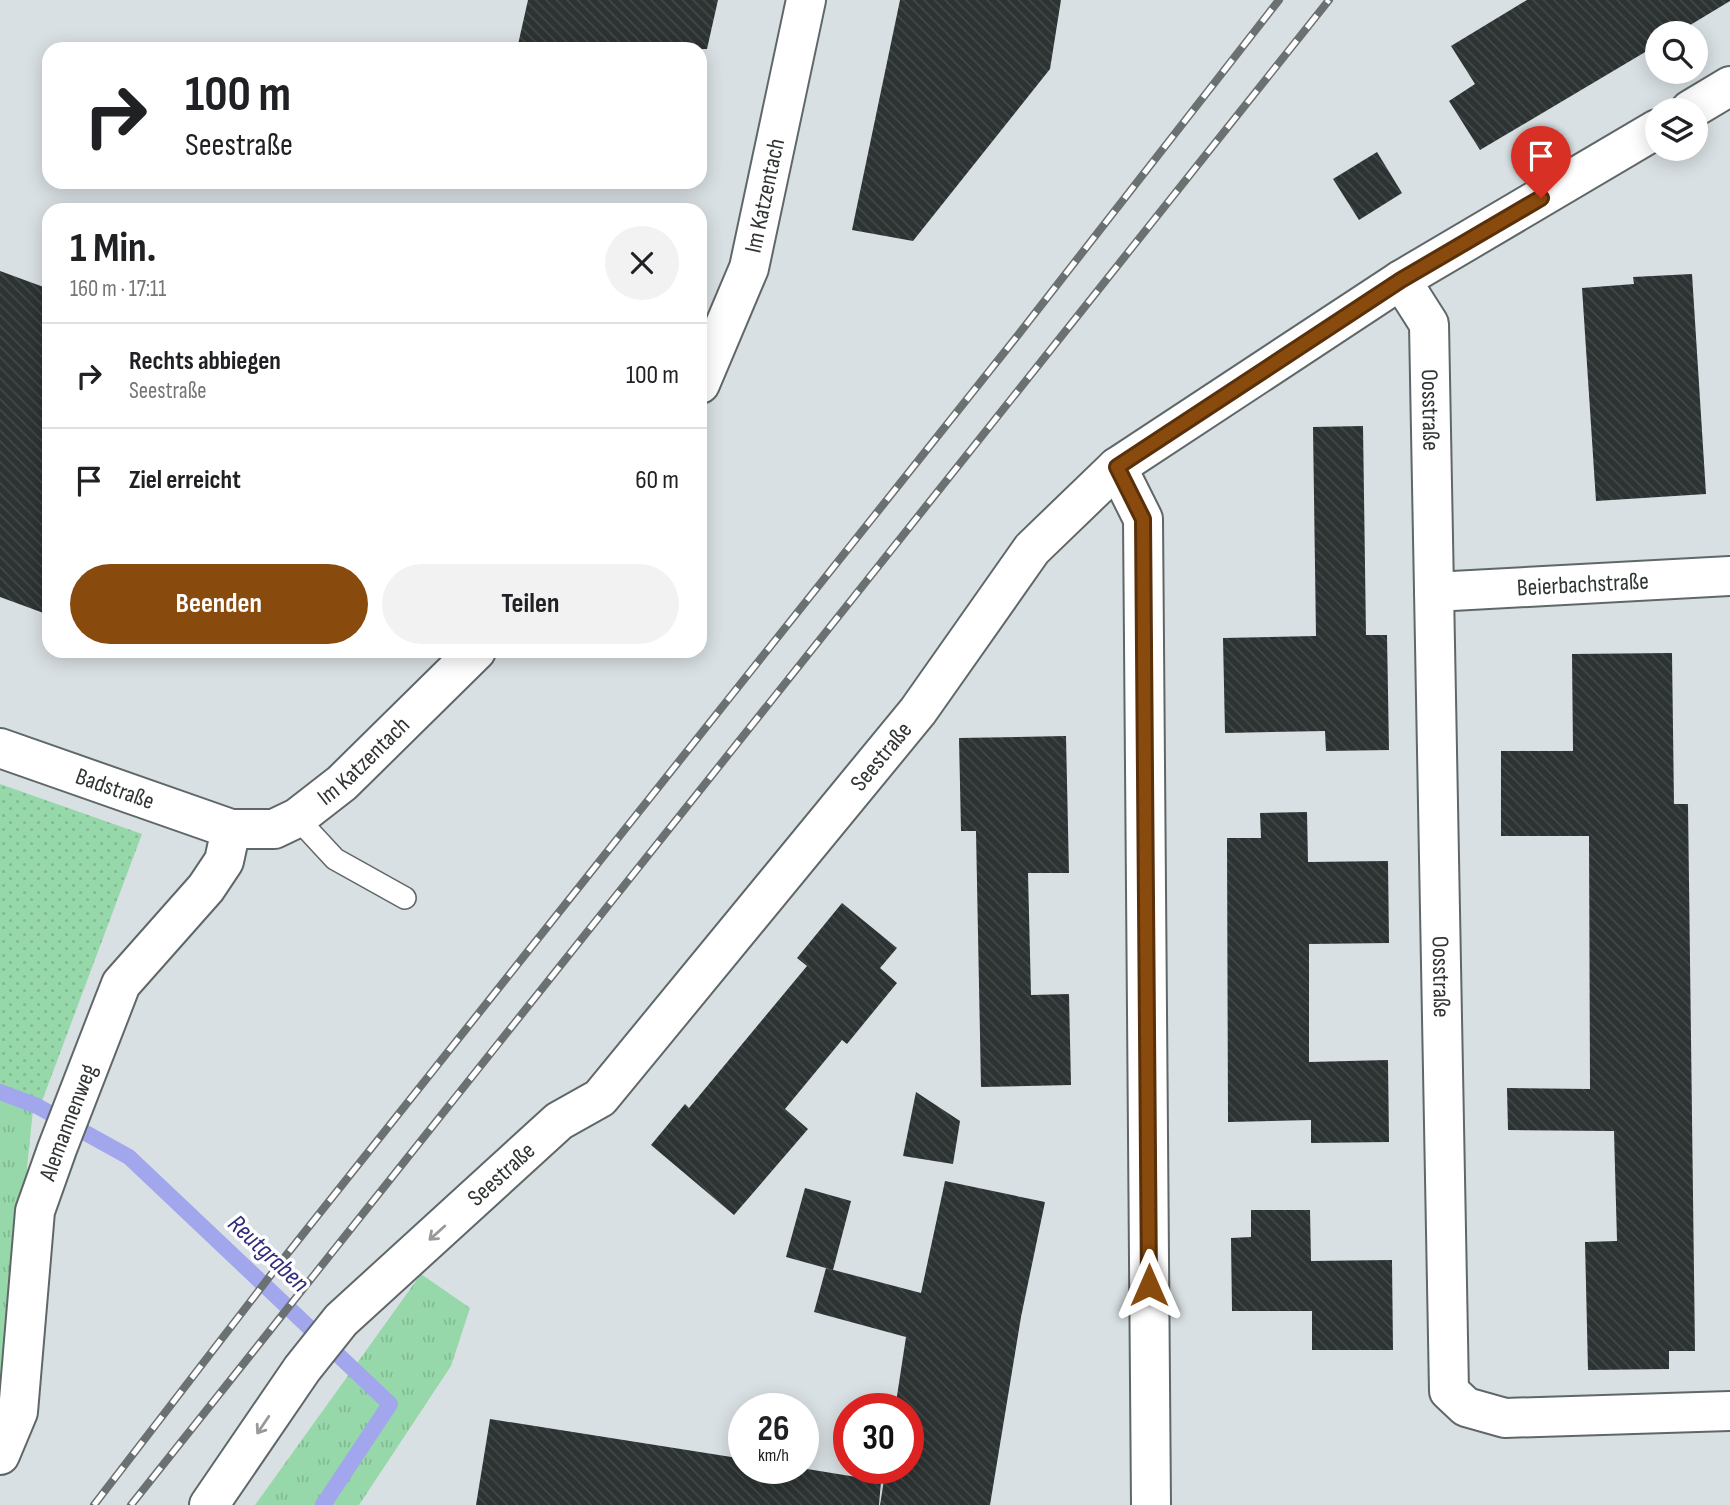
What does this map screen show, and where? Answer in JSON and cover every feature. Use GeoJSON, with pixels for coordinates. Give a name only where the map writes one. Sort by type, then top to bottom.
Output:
{"type":"FeatureCollection","features":[{"type":"Feature","properties":{"kind":"street","name":"Im Katzentach"},"geometry":{"type":"LineString","coordinates":[[707,367],[749,268],[806,0]]}},
{"type":"Feature","properties":{"kind":"street"},"geometry":{"type":"LineString","coordinates":[[1708,99],[1730,86]]}},
{"type":"Feature","properties":{"kind":"street","name":"Seestraße"},"geometry":{"type":"LineString","coordinates":[[209,1505],[302,1369],[341,1320],[559,1121],[600,1098],[918,710],[1032,549],[1117,467],[1401,280],[1645,136]]}},
{"type":"Feature","properties":{"kind":"street","name":"Oosstraße"},"geometry":{"type":"LineString","coordinates":[[1401,280],[1429,324],[1448,1391],[1466,1407],[1505,1418],[1730,1411]]}},
{"type":"Feature","properties":{"kind":"street"},"geometry":{"type":"LineString","coordinates":[[1117,467],[1143,519],[1151,1505]]}},
{"type":"Feature","properties":{"kind":"street","name":"Beierbachstraße"},"geometry":{"type":"LineString","coordinates":[[1434,592],[1730,576]]}},
{"type":"Feature","properties":{"kind":"street","name":"Im Katzentach"},"geometry":{"type":"LineString","coordinates":[[231,829],[274,829],[297,818],[342,783],[469,658]]}},
{"type":"Feature","properties":{"kind":"street","name":"Badstraße"},"geometry":{"type":"LineString","coordinates":[[0,748],[231,829]]}},
{"type":"Feature","properties":{"kind":"street","name":"Alemannenweg"},"geometry":{"type":"LineString","coordinates":[[0,1455],[18,1412],[36,1211],[57,1149],[121,984],[206,888],[224,861],[231,829]]}},
{"type":"Feature","properties":{"kind":"lane"},"geometry":{"type":"LineString","coordinates":[[297,818],[335,859],[405,898]]}},
{"type":"Feature","properties":{"kind":"green space"},"geometry":{"type":"Polygon","coordinates":[[[0,784],[142,834],[42,1101],[0,1085],[0,784]]]}},
{"type":"Feature","properties":{"kind":"green space"},"geometry":{"type":"Polygon","coordinates":[[[0,1098],[33,1110],[0,1430],[0,1098]]]}},
{"type":"Feature","properties":{"kind":"green space"},"geometry":{"type":"Polygon","coordinates":[[[421,1274],[470,1308],[451,1366],[359,1505],[255,1505],[421,1274]]]}},
{"type":"Feature","properties":{"kind":"building"},"geometry":{"type":"Polygon","coordinates":[[[528,0],[718,0],[707,49],[707,42],[519,42],[528,0]]]}},
{"type":"Feature","properties":{"kind":"building"},"geometry":{"type":"Polygon","coordinates":[[[900,0],[1061,0],[1050,69],[913,241],[852,230],[900,0]]]}},
{"type":"Feature","properties":{"kind":"building"},"geometry":{"type":"Polygon","coordinates":[[[1527,0],[1730,0],[1697,21],[1645,21],[1645,52],[1480,150],[1449,101],[1475,84],[1451,46],[1527,0]]]}},
{"type":"Feature","properties":{"kind":"building"},"geometry":{"type":"Polygon","coordinates":[[[1377,152],[1402,193],[1359,220],[1333,179],[1377,152]]]}},
{"type":"Feature","properties":{"kind":"building"},"geometry":{"type":"Polygon","coordinates":[[[0,271],[42,286],[42,612],[0,597],[0,271]]]}},
{"type":"Feature","properties":{"kind":"building"},"geometry":{"type":"Polygon","coordinates":[[[1692,274],[1706,494],[1596,501],[1582,288],[1634,284],[1633,277],[1692,274]]]}},
{"type":"Feature","properties":{"kind":"building"},"geometry":{"type":"Polygon","coordinates":[[[1363,426],[1366,635],[1387,635],[1389,750],[1326,751],[1325,731],[1225,733],[1223,638],[1316,636],[1313,427],[1363,426]]]}},
{"type":"Feature","properties":{"kind":"building"},"geometry":{"type":"Polygon","coordinates":[[[1672,653],[1674,804],[1688,804],[1695,1351],[1669,1351],[1669,1369],[1588,1370],[1585,1242],[1617,1241],[1614,1131],[1508,1130],[1507,1088],[1590,1089],[1589,836],[1501,836],[1501,751],[1573,751],[1572,654],[1672,653]]]}},
{"type":"Feature","properties":{"kind":"building"},"geometry":{"type":"Polygon","coordinates":[[[1066,736],[1069,873],[1028,873],[1031,995],[1069,994],[1071,1085],[981,1087],[976,831],[961,831],[959,738],[1066,736]]]}},
{"type":"Feature","properties":{"kind":"building"},"geometry":{"type":"Polygon","coordinates":[[[1307,812],[1308,862],[1388,861],[1389,943],[1309,944],[1309,1062],[1388,1060],[1389,1142],[1311,1143],[1311,1120],[1228,1122],[1227,838],[1261,838],[1260,813],[1307,812]]]}},
{"type":"Feature","properties":{"kind":"building"},"geometry":{"type":"Polygon","coordinates":[[[842,903],[897,948],[880,968],[897,983],[847,1044],[842,1040],[785,1109],[808,1129],[734,1215],[651,1145],[685,1104],[689,1108],[807,966],[797,958],[842,903]]]}},
{"type":"Feature","properties":{"kind":"building"},"geometry":{"type":"Polygon","coordinates":[[[916,1092],[960,1121],[953,1164],[903,1156],[916,1092]]]}},
{"type":"Feature","properties":{"kind":"building"},"geometry":{"type":"Polygon","coordinates":[[[945,1181],[1045,1202],[1021,1317],[990,1505],[880,1505],[883,1484],[924,1484],[924,1393],[897,1393],[906,1337],[814,1312],[826,1268],[921,1293],[945,1181]]]}},
{"type":"Feature","properties":{"kind":"building"},"geometry":{"type":"Polygon","coordinates":[[[805,1188],[851,1201],[833,1270],[786,1257],[805,1188]]]}},
{"type":"Feature","properties":{"kind":"building"},"geometry":{"type":"Polygon","coordinates":[[[1251,1210],[1310,1210],[1311,1261],[1392,1260],[1393,1350],[1312,1350],[1312,1311],[1232,1311],[1231,1238],[1251,1237],[1251,1210]]]}},
{"type":"Feature","properties":{"kind":"building"},"geometry":{"type":"Polygon","coordinates":[[[490,1419],[728,1456],[728,1484],[819,1484],[819,1471],[833,1473],[833,1484],[881,1484],[879,1505],[476,1505],[490,1419]]]}},
{"type":"Feature","properties":{"kind":"waterway","name":"Reutgraben"},"geometry":{"type":"LineString","coordinates":[[0,1092],[37,1106],[129,1157],[390,1404],[323,1505]]}},
{"type":"Feature","properties":{"kind":"railway"},"geometry":{"type":"LineString","coordinates":[[94,1505],[280,1263],[1018,335],[1279,0]]}},
{"type":"Feature","properties":{"kind":"railway"},"geometry":{"type":"LineString","coordinates":[[131,1505],[1329,0]]}},
{"type":"Feature","properties":{"kind":"route"},"geometry":{"type":"LineString","coordinates":[[1149,1285],[1143,519],[1117,467],[1401,280],[1541,198]]}}]}
